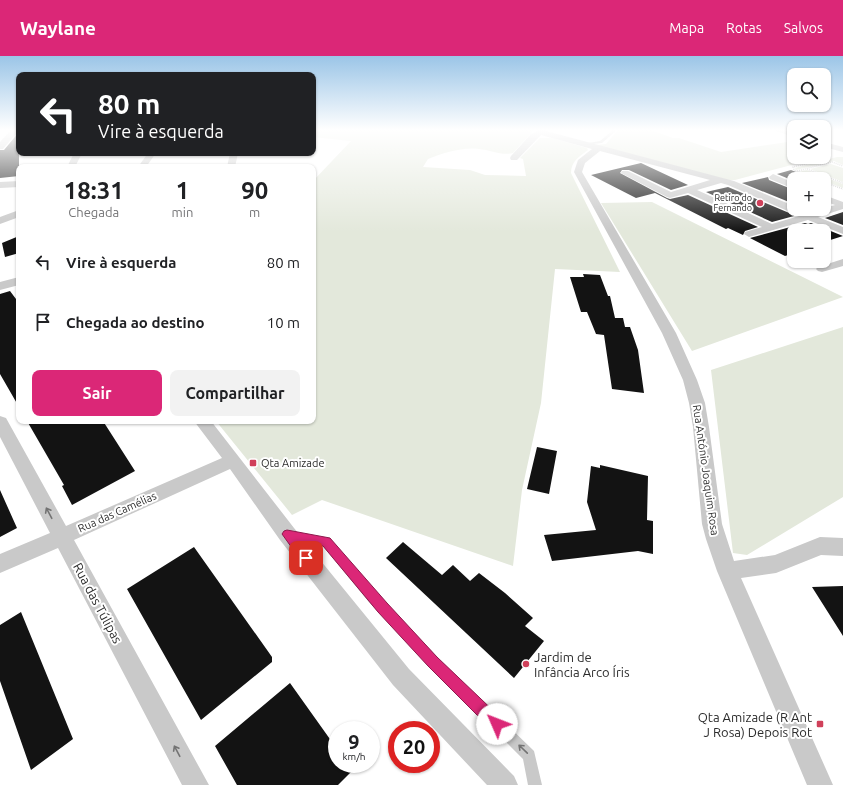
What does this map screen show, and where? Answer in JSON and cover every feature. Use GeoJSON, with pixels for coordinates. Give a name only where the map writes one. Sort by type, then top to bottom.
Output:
{"type":"FeatureCollection","features":[{"type":"Feature","properties":{"kind":"street","name":"Rua António Joaquim Rosa"},"geometry":{"type":"LineString","coordinates":[[580,164],[578,172],[669,333],[690,380],[697,403],[701,427],[712,524],[716,539],[727,571],[820,785]]}},
{"type":"Feature","properties":{"kind":"street"},"geometry":{"type":"LineString","coordinates":[[660,164],[742,187],[787,207]]}},
{"type":"Feature","properties":{"kind":"street"},"geometry":{"type":"LineString","coordinates":[[625,173],[670,195],[721,180]]}},
{"type":"Feature","properties":{"kind":"street"},"geometry":{"type":"LineString","coordinates":[[774,177],[787,183]]}},
{"type":"Feature","properties":{"kind":"street"},"geometry":{"type":"LineString","coordinates":[[0,185],[16,184]]}},
{"type":"Feature","properties":{"kind":"street"},"geometry":{"type":"LineString","coordinates":[[690,190],[772,228]]}},
{"type":"Feature","properties":{"kind":"street"},"geometry":{"type":"LineString","coordinates":[[831,201],[843,206]]}},
{"type":"Feature","properties":{"kind":"street"},"geometry":{"type":"LineString","coordinates":[[831,209],[843,206]]}},
{"type":"Feature","properties":{"kind":"street"},"geometry":{"type":"LineString","coordinates":[[0,221],[16,214]]}},
{"type":"Feature","properties":{"kind":"street"},"geometry":{"type":"LineString","coordinates":[[749,234],[808,216],[843,231]]}},
{"type":"Feature","properties":{"kind":"street"},"geometry":{"type":"LineString","coordinates":[[822,269],[843,262]]}},
{"type":"Feature","properties":{"kind":"street"},"geometry":{"type":"LineString","coordinates":[[0,286],[16,282]]}},
{"type":"Feature","properties":{"kind":"street","name":"Rua das Túlipas"},"geometry":{"type":"LineString","coordinates":[[0,422],[196,785]]}},
{"type":"Feature","properties":{"kind":"street"},"geometry":{"type":"LineString","coordinates":[[204,424],[233,460],[287,534],[401,677],[505,785]]}},
{"type":"Feature","properties":{"kind":"street","name":"Rua das Camélias"},"geometry":{"type":"LineString","coordinates":[[0,564],[233,460]]}},
{"type":"Feature","properties":{"kind":"street"},"geometry":{"type":"LineString","coordinates":[[727,571],[776,564],[820,546],[843,546]]}},
{"type":"Feature","properties":{"kind":"lane"},"geometry":{"type":"LineString","coordinates":[[287,534],[326,542],[372,597],[428,656],[529,756],[535,785]]}},
{"type":"Feature","properties":{"kind":"path"},"geometry":{"type":"LineString","coordinates":[[805,164],[792,167],[796,171],[825,164]]}},
{"type":"Feature","properties":{"kind":"path"},"geometry":{"type":"LineString","coordinates":[[807,169],[843,183]]}},
{"type":"Feature","properties":{"kind":"path"},"geometry":{"type":"LineString","coordinates":[[831,185],[843,189]]}},
{"type":"Feature","properties":{"kind":"shaded area"},"geometry":{"type":"Polygon","coordinates":[[[329,164],[425,164],[423,167],[470,170],[485,175],[526,176],[524,164],[573,164],[571,173],[620,272],[555,269],[541,403],[522,490],[513,566],[322,500],[292,515],[218,424],[316,424],[316,178],[329,164]]]}},
{"type":"Feature","properties":{"kind":"shaded area"},"geometry":{"type":"Polygon","coordinates":[[[668,164],[795,164],[735,180],[728,180],[668,164]]]}},
{"type":"Feature","properties":{"kind":"shaded area"},"geometry":{"type":"Polygon","coordinates":[[[810,164],[821,164],[796,170],[795,168],[810,164]]]}},
{"type":"Feature","properties":{"kind":"shaded area"},"geometry":{"type":"Polygon","coordinates":[[[831,164],[843,168],[843,182],[831,177],[831,172],[818,172],[810,169],[831,164]]]}},
{"type":"Feature","properties":{"kind":"shaded area"},"geometry":{"type":"Polygon","coordinates":[[[807,170],[812,172],[802,172],[800,171],[807,170]]]}},
{"type":"Feature","properties":{"kind":"shaded area"},"geometry":{"type":"Polygon","coordinates":[[[831,179],[843,184],[843,188],[831,184],[831,179]]]}},
{"type":"Feature","properties":{"kind":"shaded area"},"geometry":{"type":"Polygon","coordinates":[[[652,202],[843,297],[692,351],[601,203],[652,202]]]}},
{"type":"Feature","properties":{"kind":"shaded area"},"geometry":{"type":"Polygon","coordinates":[[[843,327],[843,497],[747,555],[733,553],[711,370],[843,327]]]}},
{"type":"Feature","properties":{"kind":"building"},"geometry":{"type":"Polygon","coordinates":[[[0,164],[16,164],[16,176],[0,178],[0,164]]]}},
{"type":"Feature","properties":{"kind":"building"},"geometry":{"type":"Polygon","coordinates":[[[637,164],[643,164],[688,185],[671,190],[629,170],[622,170],[620,173],[667,198],[670,199],[688,195],[758,227],[745,231],[743,235],[728,228],[726,229],[655,193],[636,198],[591,175],[637,164]]]}},
{"type":"Feature","properties":{"kind":"building"},"geometry":{"type":"Polygon","coordinates":[[[791,170],[796,172],[787,172],[787,178],[777,174],[791,170]]]}},
{"type":"Feature","properties":{"kind":"building"},"geometry":{"type":"Polygon","coordinates":[[[768,177],[769,180],[787,187],[787,201],[742,183],[768,177]]]}},
{"type":"Feature","properties":{"kind":"building"},"geometry":{"type":"Polygon","coordinates":[[[728,187],[787,212],[787,216],[794,216],[772,222],[706,192],[728,187]]]}},
{"type":"Feature","properties":{"kind":"building"},"geometry":{"type":"Polygon","coordinates":[[[843,212],[843,225],[825,218],[843,212]]]}},
{"type":"Feature","properties":{"kind":"building"},"geometry":{"type":"Polygon","coordinates":[[[787,228],[787,255],[785,256],[750,238],[787,228]]]}},
{"type":"Feature","properties":{"kind":"building"},"geometry":{"type":"Polygon","coordinates":[[[831,231],[843,236],[831,240],[831,231]]]}},
{"type":"Feature","properties":{"kind":"building"},"geometry":{"type":"Polygon","coordinates":[[[16,237],[16,254],[5,257],[2,243],[16,237]]]}},
{"type":"Feature","properties":{"kind":"building"},"geometry":{"type":"Polygon","coordinates":[[[583,274],[600,275],[608,296],[610,296],[615,318],[623,318],[625,327],[630,327],[638,350],[644,393],[612,389],[604,335],[596,334],[587,312],[581,312],[570,277],[584,277],[583,274]]]}},
{"type":"Feature","properties":{"kind":"building"},"geometry":{"type":"Polygon","coordinates":[[[10,291],[16,299],[16,402],[0,374],[0,294],[10,291]]]}},
{"type":"Feature","properties":{"kind":"building"},"geometry":{"type":"Polygon","coordinates":[[[29,424],[105,424],[135,471],[72,505],[62,486],[64,485],[29,424]]]}},
{"type":"Feature","properties":{"kind":"building"},"geometry":{"type":"Polygon","coordinates":[[[537,447],[557,451],[549,494],[527,489],[537,447]]]}},
{"type":"Feature","properties":{"kind":"building"},"geometry":{"type":"Polygon","coordinates":[[[600,465],[648,476],[647,520],[653,521],[653,554],[638,551],[552,561],[544,535],[596,530],[587,502],[591,466],[600,468],[600,465]]]}},
{"type":"Feature","properties":{"kind":"building"},"geometry":{"type":"Polygon","coordinates":[[[0,490],[17,528],[0,537],[0,490]]]}},
{"type":"Feature","properties":{"kind":"building"},"geometry":{"type":"Polygon","coordinates":[[[403,542],[442,575],[453,565],[470,581],[479,573],[505,593],[533,618],[525,626],[544,641],[514,678],[386,558],[403,542]]]}},
{"type":"Feature","properties":{"kind":"building"},"geometry":{"type":"Polygon","coordinates":[[[194,547],[272,657],[272,662],[201,720],[127,589],[194,547]]]}},
{"type":"Feature","properties":{"kind":"building"},"geometry":{"type":"Polygon","coordinates":[[[843,586],[843,636],[812,587],[843,586]]]}},
{"type":"Feature","properties":{"kind":"building"},"geometry":{"type":"Polygon","coordinates":[[[21,612],[73,739],[31,770],[0,681],[0,625],[21,612]]]}},
{"type":"Feature","properties":{"kind":"building"},"geometry":{"type":"Polygon","coordinates":[[[290,683],[328,736],[328,773],[350,773],[338,785],[237,785],[215,746],[290,683]]]}},
{"type":"Feature","properties":{"kind":"place","name":"Retiro do Fernando"},"geometry":{"type":"Point","coordinates":[760,203]}},
{"type":"Feature","properties":{"kind":"place","name":"Qta Amizade"},"geometry":{"type":"Point","coordinates":[253,463]}},
{"type":"Feature","properties":{"kind":"place","name":"Jardim de Infância Arco Íris"},"geometry":{"type":"Point","coordinates":[526,664]}},
{"type":"Feature","properties":{"kind":"place","name":"Qta Amizade (R Ant J Rosa) Depois Rot"},"geometry":{"type":"Point","coordinates":[820,724]}},
{"type":"Feature","properties":{"kind":"route"},"geometry":{"type":"LineString","coordinates":[[306,558],[287,534],[326,542],[382,608],[497,724]]}}]}
